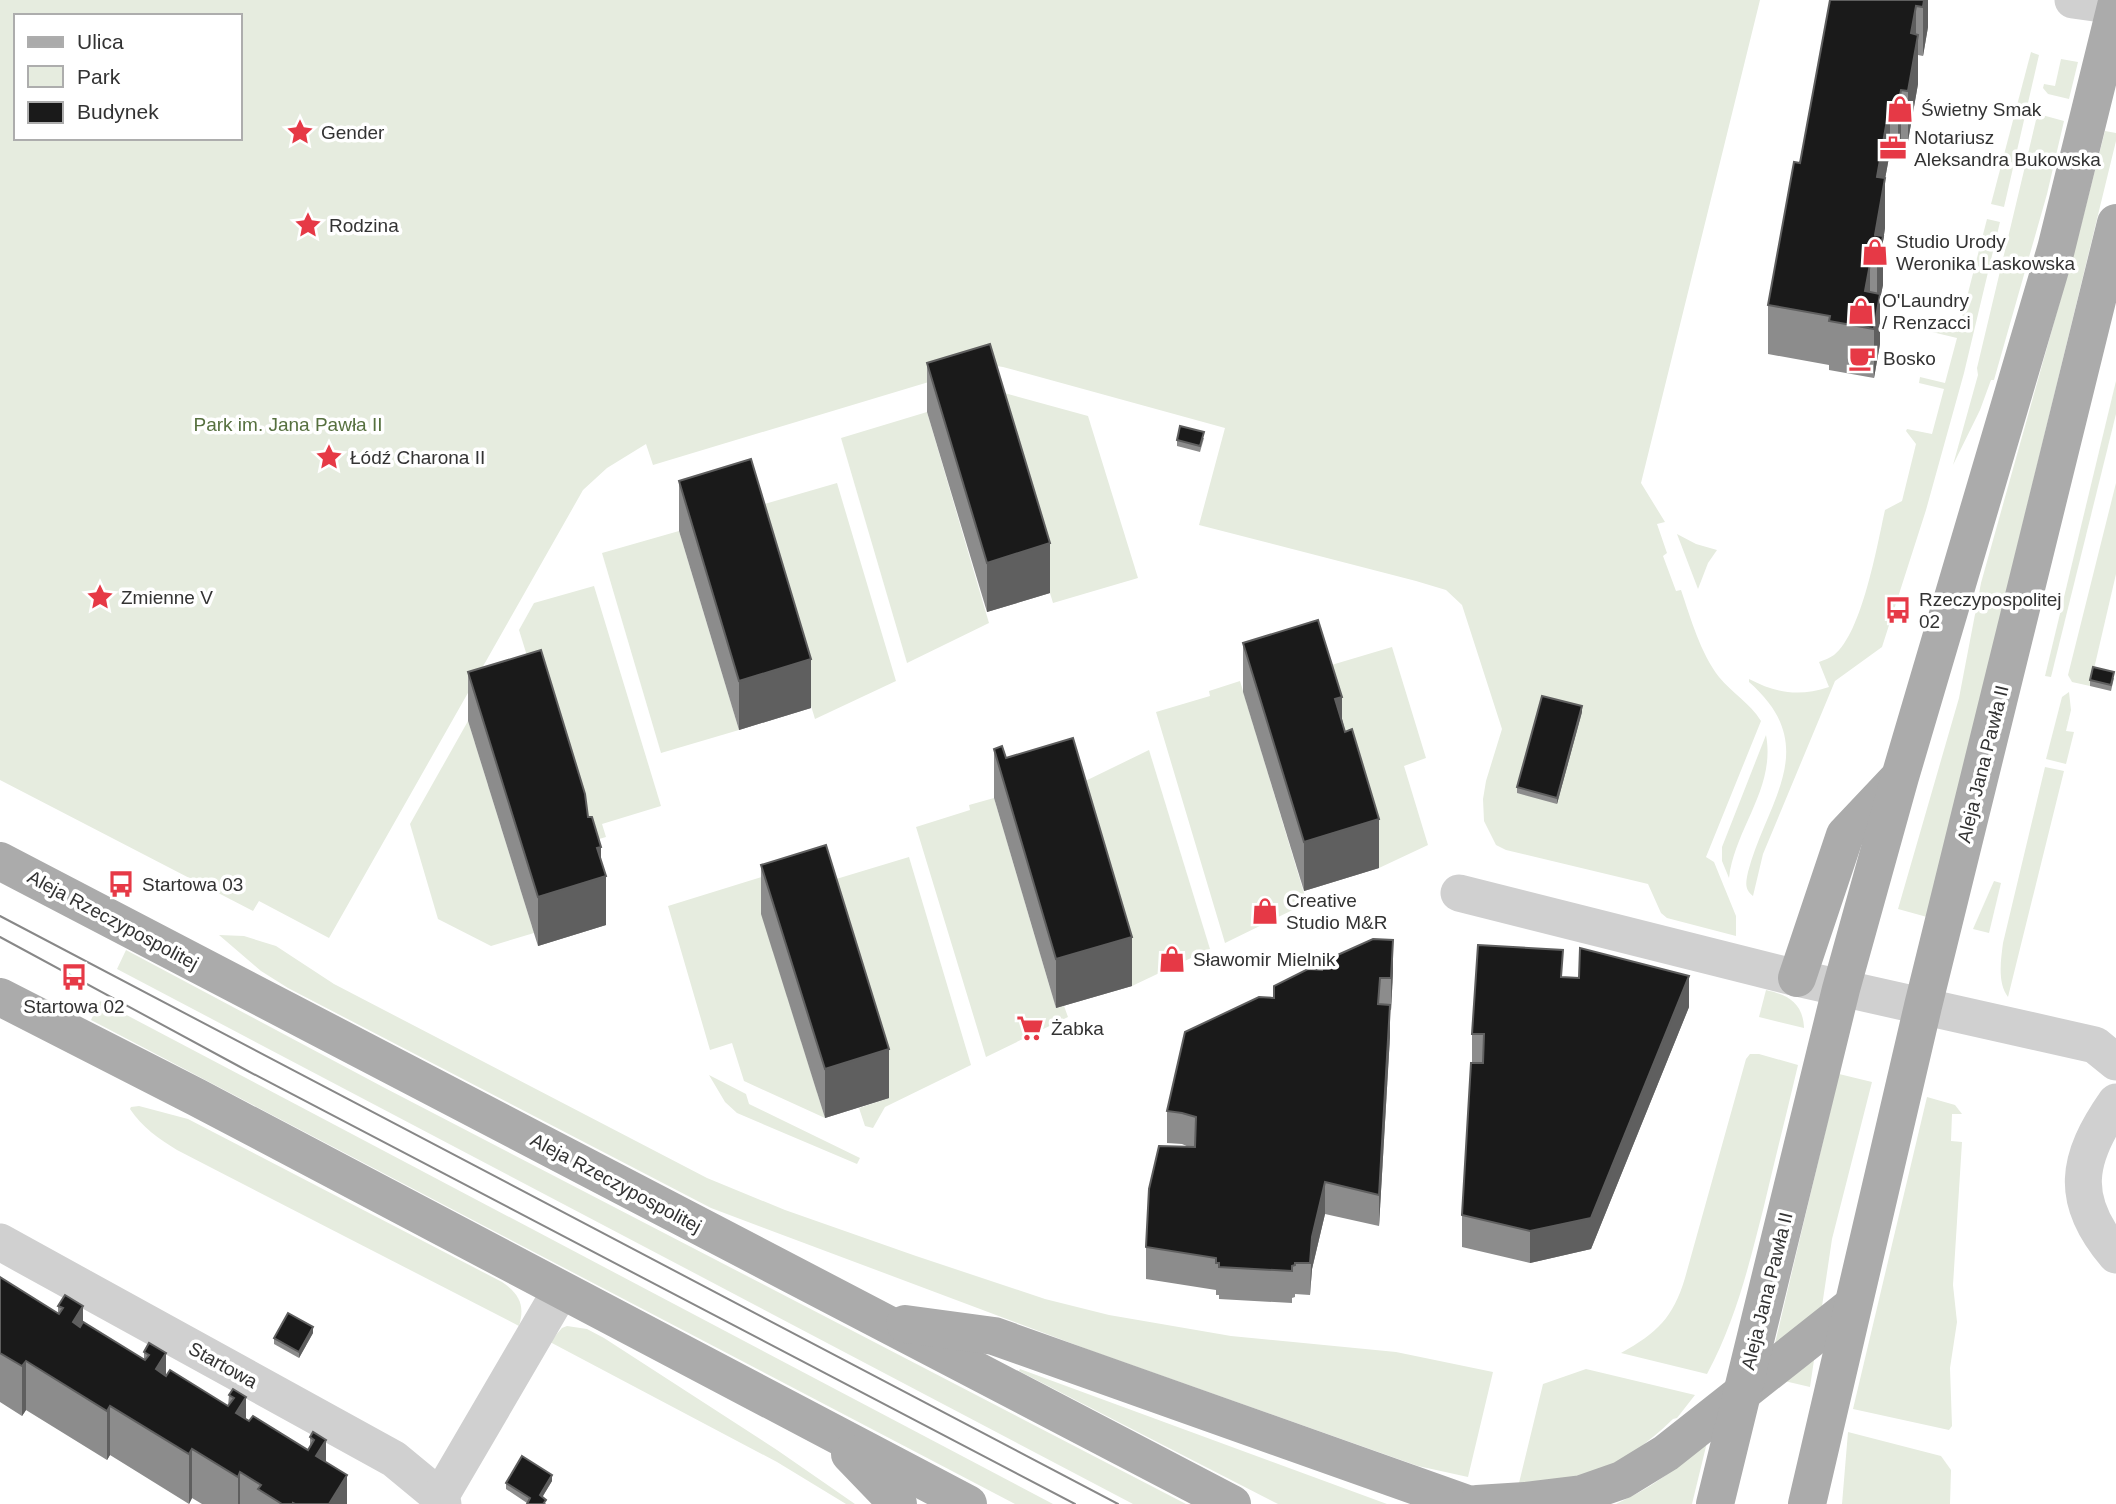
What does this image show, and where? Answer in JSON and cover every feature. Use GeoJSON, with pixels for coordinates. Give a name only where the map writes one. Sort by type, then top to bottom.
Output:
{"type":"FeatureCollection","features":[{"type":"Feature","properties":{"kind":"main road","name":"Aleja Jana Pawła II"},"geometry":{"type":"LineString","coordinates":[[1715,1504],[1841,989],[1900,777],[2056,249],[2116,6]]}},
{"type":"Feature","properties":{"kind":"main road","name":"Aleja Jana Pawła II"},"geometry":{"type":"LineString","coordinates":[[1808,1503],[1923,1006],[2116,223]]}},
{"type":"Feature","properties":{"kind":"main road"},"geometry":{"type":"LineString","coordinates":[[1797,978],[1845,835],[1900,777]]}},
{"type":"Feature","properties":{"kind":"main road","name":"Aleja Rzeczypospolitej"},"geometry":{"type":"LineString","coordinates":[[0,861],[1232,1504]]}},
{"type":"Feature","properties":{"kind":"main road"},"geometry":{"type":"LineString","coordinates":[[0,997],[968,1504]]}},
{"type":"Feature","properties":{"kind":"main road","name":"Aleja Jana Pawła II"},"geometry":{"type":"LineString","coordinates":[[1743,1390],[1852,1306]]}},
{"type":"Feature","properties":{"kind":"main road"},"geometry":{"type":"LineString","coordinates":[[878,1321],[994,1336],[1467,1504]]}},
{"type":"Feature","properties":{"kind":"main road"},"geometry":{"type":"LineString","coordinates":[[1477,1504],[1525,1502],[1581,1494],[1622,1479],[1666,1453],[1743,1390]]}},
{"type":"Feature","properties":{"kind":"main road"},"geometry":{"type":"LineString","coordinates":[[826,1429],[898,1504]]}},
{"type":"Feature","properties":{"kind":"street"},"geometry":{"type":"LineString","coordinates":[[2073,0],[2116,6]]}},
{"type":"Feature","properties":{"kind":"street"},"geometry":{"type":"LineString","coordinates":[[1460,893],[1841,989],[2095,1045],[2116,1062]]}},
{"type":"Feature","properties":{"kind":"street"},"geometry":{"type":"LineString","coordinates":[[2116,1102],[2091,1141],[2083,1176],[2084,1198],[2089,1214],[2116,1255]]}},
{"type":"Feature","properties":{"kind":"street","name":"Startowa"},"geometry":{"type":"LineString","coordinates":[[0,1242],[394,1460],[442,1500],[561,1290]]}},
{"type":"Feature","properties":{"kind":"green space","name":"Park im. Jana Pawła II"},"geometry":{"type":"Polygon","coordinates":[[[0,0],[1760,0],[1641,483],[1665,522],[1657,524],[1667,553],[1663,556],[1676,591],[1681,590],[1706,657],[1719,677],[1761,721],[1706,857],[1714,862],[1736,916],[1736,936],[1667,918],[1661,913],[1648,884],[1506,850],[1496,845],[1484,821],[1483,799],[1502,729],[1462,605],[1446,590],[1199,525],[1225,428],[1003,367],[946,358],[942,378],[653,465],[646,444],[607,468],[583,490],[329,938],[259,901],[253,911],[0,780],[0,0]]]}},
{"type":"Feature","properties":{"kind":"green space"},"geometry":{"type":"Polygon","coordinates":[[[2031,52],[2039,55],[2004,207],[1991,204],[2031,52]]]}},
{"type":"Feature","properties":{"kind":"green space"},"geometry":{"type":"Polygon","coordinates":[[[2061,59],[2078,62],[2069,99],[2048,94],[2043,88],[2044,84],[2055,86],[2061,59]]]}},
{"type":"Feature","properties":{"kind":"green space"},"geometry":{"type":"Polygon","coordinates":[[[2042,115],[2064,121],[2047,194],[1994,380],[1991,380],[1980,410],[1953,465],[1978,375],[1977,368],[2036,120],[2042,115]]]}},
{"type":"Feature","properties":{"kind":"green space"},"geometry":{"type":"Polygon","coordinates":[[[2105,131],[2116,133],[2116,141],[1927,917],[1898,909],[1959,698],[1981,583],[2105,131]]]}},
{"type":"Feature","properties":{"kind":"green space"},"geometry":{"type":"Polygon","coordinates":[[[1987,219],[2000,222],[1964,373],[1926,510],[1882,647],[1835,681],[1763,854],[1753,896],[1747,888],[1748,872],[1776,797],[1786,752],[1783,729],[1771,706],[1749,679],[1769,688],[1798,693],[1829,687],[1819,662],[1834,655],[1853,628],[1873,566],[1885,510],[1902,501],[1916,444],[1906,431],[1907,429],[1932,434],[1944,389],[1919,383],[1920,377],[1945,383],[1957,338],[1932,332],[1933,327],[1958,332],[1987,219]]]}},
{"type":"Feature","properties":{"kind":"green space"},"geometry":{"type":"Polygon","coordinates":[[[2116,381],[2116,414],[2051,677],[2045,676],[2116,381]]]}},
{"type":"Feature","properties":{"kind":"green space"},"geometry":{"type":"Polygon","coordinates":[[[997,391],[1088,416],[1138,578],[1053,603],[990,394],[997,391]]]}},
{"type":"Feature","properties":{"kind":"green space"},"geometry":{"type":"Polygon","coordinates":[[[927,412],[989,623],[907,663],[841,438],[927,412]]]}},
{"type":"Feature","properties":{"kind":"green space"},"geometry":{"type":"Polygon","coordinates":[[[837,483],[896,681],[815,719],[751,508],[837,483]]]}},
{"type":"Feature","properties":{"kind":"green space"},"geometry":{"type":"Polygon","coordinates":[[[2116,483],[2116,574],[2090,686],[2072,682],[2068,675],[2116,483]]]}},
{"type":"Feature","properties":{"kind":"green space"},"geometry":{"type":"Polygon","coordinates":[[[679,531],[739,730],[661,753],[602,553],[679,531]]]}},
{"type":"Feature","properties":{"kind":"green space"},"geometry":{"type":"Polygon","coordinates":[[[1677,534],[1696,544],[1717,550],[1708,563],[1698,589],[1677,534]]]}},
{"type":"Feature","properties":{"kind":"green space"},"geometry":{"type":"Polygon","coordinates":[[[594,586],[661,806],[602,824],[606,837],[585,843],[519,630],[534,603],[594,586]]]}},
{"type":"Feature","properties":{"kind":"green space"},"geometry":{"type":"Polygon","coordinates":[[[1392,647],[1426,758],[1404,766],[1428,845],[1379,868],[1318,669],[1392,647]]]}},
{"type":"Feature","properties":{"kind":"green space"},"geometry":{"type":"Polygon","coordinates":[[[1240,681],[1307,903],[1225,943],[1156,712],[1210,696],[1209,691],[1240,681]]]}},
{"type":"Feature","properties":{"kind":"green space"},"geometry":{"type":"Polygon","coordinates":[[[2069,692],[2071,710],[2066,731],[2074,732],[2066,764],[2046,759],[2062,697],[2069,692]]]}},
{"type":"Feature","properties":{"kind":"green space"},"geometry":{"type":"Polygon","coordinates":[[[468,721],[534,933],[491,946],[438,919],[410,824],[468,721]]]}},
{"type":"Feature","properties":{"kind":"green space"},"geometry":{"type":"Polygon","coordinates":[[[1766,735],[1768,754],[1765,773],[1739,842],[1729,878],[1722,861],[1722,847],[1766,735]]]}},
{"type":"Feature","properties":{"kind":"green space"},"geometry":{"type":"Polygon","coordinates":[[[1149,750],[1210,949],[1132,986],[1073,787],[1149,750]]]}},
{"type":"Feature","properties":{"kind":"green space"},"geometry":{"type":"Polygon","coordinates":[[[2045,767],[2064,771],[2008,997],[2001,978],[2003,943],[2045,767]]]}},
{"type":"Feature","properties":{"kind":"green space"},"geometry":{"type":"Polygon","coordinates":[[[994,798],[1056,1008],[1064,1006],[1068,1017],[986,1057],[916,827],[970,810],[969,805],[994,798]]]}},
{"type":"Feature","properties":{"kind":"green space"},"geometry":{"type":"Polygon","coordinates":[[[909,857],[971,1065],[885,1107],[873,1128],[865,1126],[859,1108],[889,1098],[823,883],[909,857]]]}},
{"type":"Feature","properties":{"kind":"green space"},"geometry":{"type":"Polygon","coordinates":[[[781,871],[762,915],[825,1118],[744,1081],[732,1043],[710,1050],[668,906],[781,871]]]}},
{"type":"Feature","properties":{"kind":"green space"},"geometry":{"type":"Polygon","coordinates":[[[1994,881],[2001,883],[1989,933],[1973,929],[1994,881]]]}},
{"type":"Feature","properties":{"kind":"green space"},"geometry":{"type":"Polygon","coordinates":[[[219,935],[244,936],[276,946],[334,984],[707,1178],[785,1210],[916,1256],[1045,1299],[1109,1315],[1231,1336],[1396,1352],[1493,1372],[1468,1477],[1418,1466],[1092,1351],[711,1208],[288,988],[261,971],[219,935]]]}},
{"type":"Feature","properties":{"kind":"green space"},"geometry":{"type":"Polygon","coordinates":[[[126,950],[383,1087],[1186,1504],[1133,1504],[117,969],[126,950]]]}},
{"type":"Feature","properties":{"kind":"green space"},"geometry":{"type":"Polygon","coordinates":[[[1766,990],[1787,998],[1797,1006],[1804,1028],[1759,1017],[1766,990]]]}},
{"type":"Feature","properties":{"kind":"green space"},"geometry":{"type":"Polygon","coordinates":[[[100,1001],[1053,1504],[1015,1504],[91,1020],[100,1001]]]}},
{"type":"Feature","properties":{"kind":"green space"},"geometry":{"type":"Polygon","coordinates":[[[1750,1054],[1798,1065],[1753,1250],[1741,1292],[1717,1354],[1707,1374],[1621,1353],[1654,1331],[1675,1304],[1685,1278],[1746,1059],[1750,1054]]]}},
{"type":"Feature","properties":{"kind":"green space"},"geometry":{"type":"Polygon","coordinates":[[[1839,1074],[1872,1082],[1832,1239],[1810,1387],[1767,1377],[1839,1074]]]}},
{"type":"Feature","properties":{"kind":"green space"},"geometry":{"type":"Polygon","coordinates":[[[709,1075],[746,1094],[749,1104],[860,1158],[857,1164],[737,1113],[725,1102],[709,1075]]]}},
{"type":"Feature","properties":{"kind":"green space"},"geometry":{"type":"Polygon","coordinates":[[[1927,1097],[1955,1105],[1962,1114],[1952,1114],[1951,1141],[1962,1142],[1953,1285],[1957,1322],[1950,1368],[1952,1426],[1949,1430],[1853,1409],[1927,1097]]]}},
{"type":"Feature","properties":{"kind":"green space"},"geometry":{"type":"Polygon","coordinates":[[[139,1106],[188,1119],[502,1282],[520,1301],[519,1326],[177,1150],[151,1132],[130,1109],[139,1106]]]}},
{"type":"Feature","properties":{"kind":"green space"},"geometry":{"type":"Polygon","coordinates":[[[567,1326],[587,1329],[604,1338],[855,1504],[846,1504],[777,1462],[550,1342],[567,1326]]]}},
{"type":"Feature","properties":{"kind":"green space"},"geometry":{"type":"Polygon","coordinates":[[[1020,1369],[1387,1504],[1278,1504],[1019,1371],[1020,1369]]]}},
{"type":"Feature","properties":{"kind":"green space"},"geometry":{"type":"Polygon","coordinates":[[[1586,1369],[1695,1395],[1677,1418],[1633,1452],[1598,1471],[1577,1477],[1519,1483],[1543,1384],[1586,1369]]]}},
{"type":"Feature","properties":{"kind":"green space"},"geometry":{"type":"Polygon","coordinates":[[[1710,1430],[1692,1504],[1616,1504],[1668,1473],[1710,1430]]]}},
{"type":"Feature","properties":{"kind":"green space"},"geometry":{"type":"Polygon","coordinates":[[[1848,1432],[1941,1456],[1951,1470],[1950,1504],[1842,1504],[1848,1432]]]}},
{"type":"Feature","properties":{"kind":"building"},"geometry":{"type":"Polygon","coordinates":[[[1830,0],[1924,0],[1923,7],[1916,6],[1911,33],[1918,35],[1908,91],[1901,90],[1898,105],[1890,103],[1877,177],[1885,178],[1875,235],[1883,236],[1877,266],[1870,264],[1865,291],[1880,294],[1874,329],[1829,321],[1830,316],[1768,305],[1794,162],[1800,163],[1830,0]]]}},
{"type":"Feature","properties":{"kind":"building"},"geometry":{"type":"Polygon","coordinates":[[[990,344],[1050,543],[987,563],[927,363],[990,344]]]}},
{"type":"Feature","properties":{"kind":"building"},"geometry":{"type":"Polygon","coordinates":[[[1180,426],[1204,432],[1200,446],[1177,440],[1180,426]]]}},
{"type":"Feature","properties":{"kind":"building"},"geometry":{"type":"Polygon","coordinates":[[[751,459],[811,659],[739,681],[679,481],[751,459]]]}},
{"type":"Feature","properties":{"kind":"building"},"geometry":{"type":"Polygon","coordinates":[[[1318,620],[1342,697],[1335,699],[1345,732],[1352,729],[1379,819],[1304,842],[1243,643],[1318,620]]]}},
{"type":"Feature","properties":{"kind":"building"},"geometry":{"type":"Polygon","coordinates":[[[541,650],[585,794],[588,817],[592,817],[601,847],[597,848],[606,876],[538,897],[468,672],[541,650]]]}},
{"type":"Feature","properties":{"kind":"building"},"geometry":{"type":"Polygon","coordinates":[[[2093,667],[2114,672],[2111,685],[2090,680],[2093,667]]]}},
{"type":"Feature","properties":{"kind":"building"},"geometry":{"type":"Polygon","coordinates":[[[1542,696],[1582,706],[1557,798],[1517,787],[1542,696]]]}},
{"type":"Feature","properties":{"kind":"building"},"geometry":{"type":"Polygon","coordinates":[[[1073,738],[1132,937],[1056,959],[994,749],[1002,746],[1006,758],[1073,738]]]}},
{"type":"Feature","properties":{"kind":"building"},"geometry":{"type":"Polygon","coordinates":[[[826,845],[889,1049],[825,1069],[761,865],[826,845]]]}},
{"type":"Feature","properties":{"kind":"building"},"geometry":{"type":"Polygon","coordinates":[[[1373,939],[1393,940],[1391,978],[1380,978],[1378,1004],[1390,1005],[1379,1195],[1325,1182],[1312,1237],[1310,1263],[1295,1263],[1292,1271],[1219,1267],[1216,1258],[1146,1247],[1149,1189],[1159,1146],[1195,1147],[1196,1117],[1167,1111],[1185,1032],[1259,997],[1274,998],[1274,986],[1308,969],[1322,970],[1322,962],[1373,939]]]}},
{"type":"Feature","properties":{"kind":"building"},"geometry":{"type":"Polygon","coordinates":[[[1478,945],[1563,950],[1561,977],[1579,978],[1580,948],[1689,976],[1591,1218],[1530,1231],[1462,1215],[1471,1063],[1483,1063],[1484,1034],[1472,1034],[1478,945]]]}},
{"type":"Feature","properties":{"kind":"building"},"geometry":{"type":"Polygon","coordinates":[[[0,1277],[59,1314],[63,1308],[58,1306],[65,1295],[83,1306],[73,1322],[80,1327],[83,1322],[145,1360],[149,1355],[144,1352],[149,1343],[166,1353],[156,1369],[166,1376],[170,1370],[228,1406],[234,1398],[229,1395],[233,1389],[246,1397],[236,1413],[249,1421],[253,1416],[308,1450],[314,1440],[310,1437],[313,1432],[326,1440],[316,1456],[347,1475],[329,1504],[282,1504],[258,1489],[261,1485],[240,1472],[238,1477],[192,1449],[189,1454],[110,1406],[107,1411],[26,1361],[22,1366],[0,1353],[0,1277]]]}},
{"type":"Feature","properties":{"kind":"building"},"geometry":{"type":"Polygon","coordinates":[[[288,1313],[313,1327],[299,1352],[274,1338],[288,1313]]]}},
{"type":"Feature","properties":{"kind":"building"},"geometry":{"type":"Polygon","coordinates":[[[522,1456],[552,1475],[540,1495],[546,1500],[543,1504],[527,1504],[530,1498],[506,1483],[522,1456]]]}},
{"type":"Feature","properties":{"kind":"tram line"},"geometry":{"type":"LineString","coordinates":[[0,916],[1118,1504]]}},
{"type":"Feature","properties":{"kind":"tram line"},"geometry":{"type":"LineString","coordinates":[[0,937],[244,1069],[1075,1504]]}},
{"type":"Feature","properties":{"kind":"place","name":"Świetny Smak"},"geometry":{"type":"Point","coordinates":[1900,109]}},
{"type":"Feature","properties":{"kind":"place","name":"Gender"},"geometry":{"type":"Point","coordinates":[300,132]}},
{"type":"Feature","properties":{"kind":"place","name":"Notariusz Aleksandra Bukowska"},"geometry":{"type":"Point","coordinates":[1893,148]}},
{"type":"Feature","properties":{"kind":"place","name":"Rodzina"},"geometry":{"type":"Point","coordinates":[308,225]}},
{"type":"Feature","properties":{"kind":"place","name":"Studio Urody Weronika Laskowska"},"geometry":{"type":"Point","coordinates":[1875,252]}},
{"type":"Feature","properties":{"kind":"place","name":"O'Laundry / Renzacci"},"geometry":{"type":"Point","coordinates":[1861,311]}},
{"type":"Feature","properties":{"kind":"place","name":"Bosko"},"geometry":{"type":"Point","coordinates":[1862,358]}},
{"type":"Feature","properties":{"kind":"place","name":"Łódź Charona II"},"geometry":{"type":"Point","coordinates":[329,457]}},
{"type":"Feature","properties":{"kind":"place","name":"Zmienne V"},"geometry":{"type":"Point","coordinates":[100,597]}},
{"type":"Feature","properties":{"kind":"place","name":"Rzeczypospolitej 02"},"geometry":{"type":"Point","coordinates":[1898,610]}},
{"type":"Feature","properties":{"kind":"place","name":"Startowa 03"},"geometry":{"type":"Point","coordinates":[121,884]}},
{"type":"Feature","properties":{"kind":"place","name":"Creative Studio M&R"},"geometry":{"type":"Point","coordinates":[1265,911]}},
{"type":"Feature","properties":{"kind":"place","name":"Sławomir Mielnik"},"geometry":{"type":"Point","coordinates":[1172,959]}},
{"type":"Feature","properties":{"kind":"place","name":"Startowa 02"},"geometry":{"type":"Point","coordinates":[74,977]}},
{"type":"Feature","properties":{"kind":"place","name":"Żabka"},"geometry":{"type":"Point","coordinates":[1030,1028]}}]}
